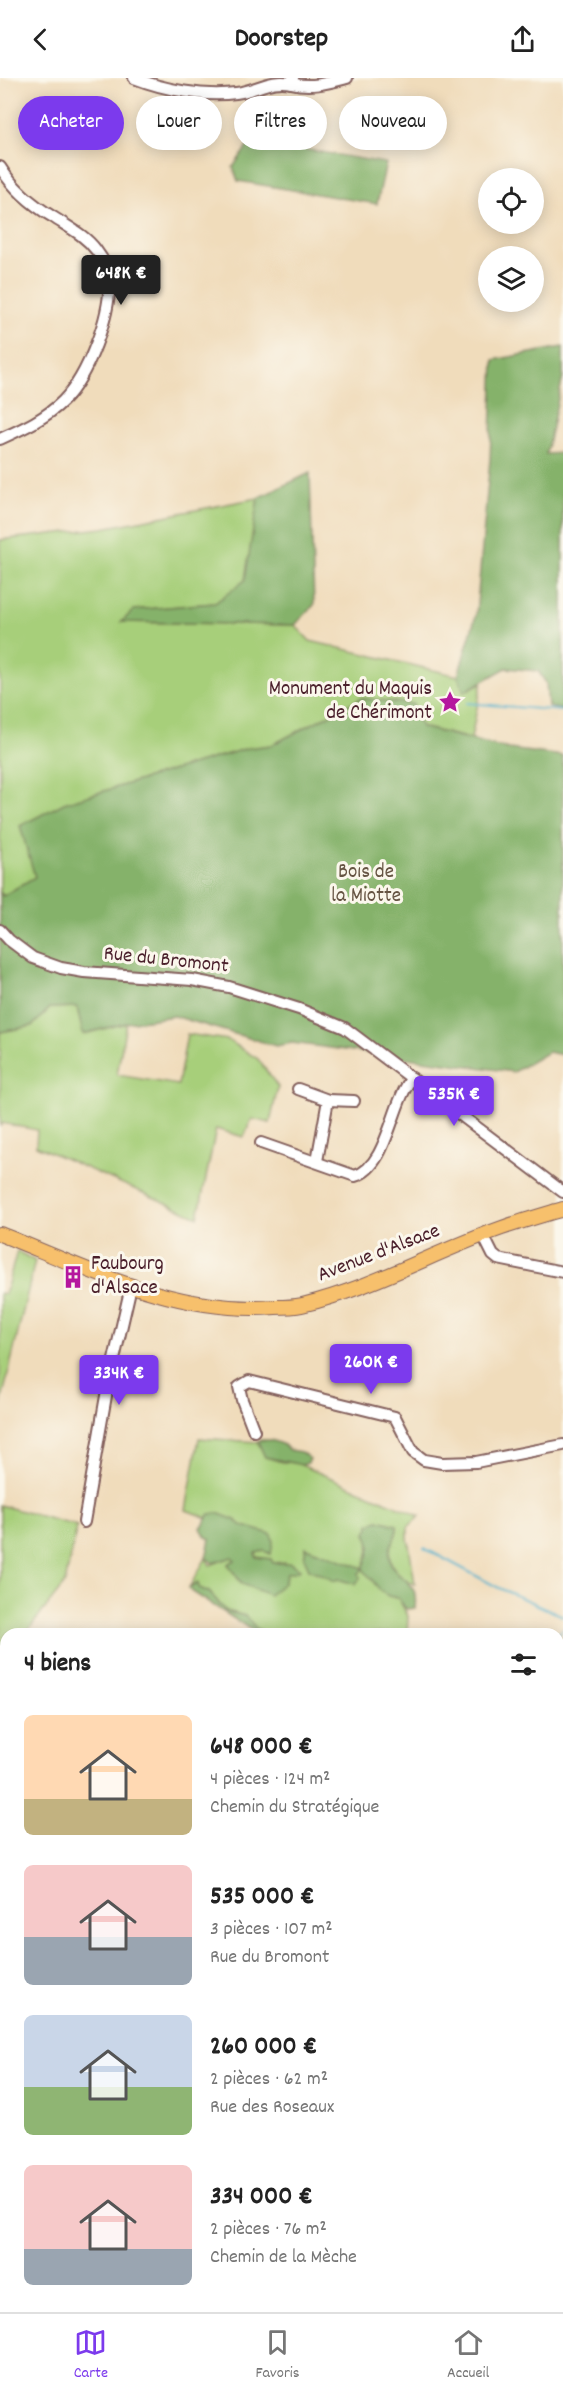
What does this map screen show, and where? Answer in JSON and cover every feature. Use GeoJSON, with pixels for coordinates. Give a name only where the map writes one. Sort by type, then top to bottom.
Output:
{"type":"FeatureCollection","features":[{"type":"Feature","properties":{"kind":"main road","name":"Avenue d'Alsace"},"geometry":{"type":"LineString","coordinates":[[0,1234],[131,1286],[215,1306],[255,1309],[300,1305],[364,1286],[483,1235],[563,1209]]}},
{"type":"Feature","properties":{"kind":"street"},"geometry":{"type":"LineString","coordinates":[[134,78],[196,93],[237,93],[282,80],[292,80],[302,86],[320,85],[347,78]]}},
{"type":"Feature","properties":{"kind":"street"},"geometry":{"type":"LineString","coordinates":[[0,167],[17,190],[33,204],[75,230],[95,249],[107,270],[109,289],[103,322],[85,370],[78,382],[61,403],[42,417],[0,439]]}},
{"type":"Feature","properties":{"kind":"street","name":"Rue du Bromont"},"geometry":{"type":"LineString","coordinates":[[0,930],[9,940],[33,958],[61,968],[84,972],[192,980],[229,987],[289,1005],[345,1028],[563,1192]]}},
{"type":"Feature","properties":{"kind":"street"},"geometry":{"type":"LineString","coordinates":[[261,1143],[355,1176],[366,1173],[375,1162],[404,1089],[412,1078]]}},
{"type":"Feature","properties":{"kind":"street"},"geometry":{"type":"LineString","coordinates":[[298,1089],[328,1100],[354,1101]]}},
{"type":"Feature","properties":{"kind":"street"},"geometry":{"type":"LineString","coordinates":[[317,1161],[328,1100]]}},
{"type":"Feature","properties":{"kind":"street"},"geometry":{"type":"LineString","coordinates":[[483,1235],[493,1255],[498,1258],[563,1272]]}},
{"type":"Feature","properties":{"kind":"street"},"geometry":{"type":"LineString","coordinates":[[84,1522],[108,1390],[131,1286]]}},
{"type":"Feature","properties":{"kind":"street"},"geometry":{"type":"LineString","coordinates":[[254,1431],[242,1400],[240,1387],[249,1381],[395,1418],[413,1452],[424,1460],[442,1463],[476,1462],[563,1445]]}},
{"type":"Feature","properties":{"kind":"green space"},"geometry":{"type":"Polygon","coordinates":[[[245,150],[309,150],[386,163],[377,204],[238,181],[233,167],[245,150]]]}},
{"type":"Feature","properties":{"kind":"green space"},"geometry":{"type":"Polygon","coordinates":[[[563,347],[563,377],[546,454],[563,453],[563,710],[548,707],[546,683],[538,671],[506,668],[464,692],[458,676],[476,615],[490,459],[494,360],[563,347]]]}},
{"type":"Feature","properties":{"kind":"green space"},"geometry":{"type":"Polygon","coordinates":[[[310,473],[314,605],[295,625],[121,622],[134,610],[215,603],[245,580],[258,498],[310,473]]]}},
{"type":"Feature","properties":{"kind":"green space"},"geometry":{"type":"Polygon","coordinates":[[[258,498],[246,580],[215,603],[134,610],[122,622],[295,625],[310,641],[458,676],[464,692],[482,682],[471,739],[421,727],[361,698],[272,745],[248,748],[64,803],[35,877],[3,896],[0,892],[0,540],[103,528],[258,498]]]}},
{"type":"Feature","properties":{"kind":"green space","name":"Bois de la Miotte"},"geometry":{"type":"Polygon","coordinates":[[[361,698],[413,704],[421,727],[509,749],[563,756],[563,1055],[548,1052],[514,1072],[292,1043],[276,1046],[174,1016],[126,1023],[83,1034],[77,1007],[50,1008],[32,1026],[0,1032],[0,892],[3,896],[35,877],[20,826],[64,803],[248,748],[272,745],[361,698]]]}},
{"type":"Feature","properties":{"kind":"green space"},"geometry":{"type":"Polygon","coordinates":[[[77,1007],[83,1034],[126,1023],[117,1075],[178,1085],[187,1034],[228,1040],[258,1059],[278,1087],[270,1123],[252,1119],[244,1137],[216,1129],[198,1217],[36,1146],[37,1130],[2,1123],[0,1127],[0,1032],[32,1026],[50,1008],[77,1007]]]}},
{"type":"Feature","properties":{"kind":"green space"},"geometry":{"type":"Polygon","coordinates":[[[17,1251],[35,1261],[0,1408],[0,1293],[5,1294],[17,1251]]]}},
{"type":"Feature","properties":{"kind":"green space"},"geometry":{"type":"Polygon","coordinates":[[[199,1438],[258,1442],[265,1457],[282,1462],[294,1462],[420,1516],[408,1527],[415,1584],[405,1580],[391,1562],[389,1549],[396,1534],[397,1525],[378,1520],[370,1539],[368,1556],[363,1568],[383,1591],[398,1598],[408,1616],[407,1628],[256,1628],[245,1616],[226,1611],[209,1592],[199,1588],[198,1583],[190,1586],[206,1558],[210,1565],[232,1557],[235,1560],[228,1565],[242,1584],[284,1583],[287,1573],[284,1562],[273,1563],[271,1559],[256,1557],[255,1553],[264,1551],[271,1554],[271,1534],[243,1526],[235,1520],[210,1514],[207,1518],[186,1510],[199,1438]],[[306,1547],[309,1569],[335,1581],[338,1579],[347,1582],[362,1569],[306,1547]]]}},
{"type":"Feature","properties":{"kind":"green space"},"geometry":{"type":"Polygon","coordinates":[[[271,1440],[284,1445],[289,1450],[301,1452],[310,1459],[308,1463],[302,1465],[265,1457],[258,1442],[271,1440]]]}},
{"type":"Feature","properties":{"kind":"green space"},"geometry":{"type":"Polygon","coordinates":[[[0,1505],[77,1526],[65,1583],[30,1628],[0,1628],[0,1505]]]}},
{"type":"Feature","properties":{"kind":"green space"},"geometry":{"type":"Polygon","coordinates":[[[217,1513],[243,1526],[271,1534],[273,1542],[271,1554],[264,1551],[255,1553],[256,1557],[271,1559],[273,1563],[290,1563],[300,1569],[287,1573],[284,1583],[269,1595],[242,1584],[228,1564],[235,1560],[232,1557],[213,1563],[206,1558],[210,1539],[206,1537],[201,1528],[210,1514],[217,1513]]]}},
{"type":"Feature","properties":{"kind":"green space"},"geometry":{"type":"Polygon","coordinates":[[[378,1520],[397,1525],[389,1556],[390,1561],[397,1573],[414,1590],[415,1608],[406,1609],[398,1598],[388,1596],[380,1590],[363,1569],[359,1573],[360,1579],[355,1584],[338,1579],[335,1581],[309,1569],[304,1558],[306,1547],[363,1568],[370,1547],[366,1534],[370,1524],[378,1520]]]}},
{"type":"Feature","properties":{"kind":"green space"},"geometry":{"type":"Polygon","coordinates":[[[198,1583],[199,1588],[209,1592],[226,1611],[245,1616],[256,1628],[248,1628],[188,1589],[198,1583]]]}},
{"type":"Feature","properties":{"kind":"waterway"},"geometry":{"type":"LineString","coordinates":[[467,703],[563,711]]}},
{"type":"Feature","properties":{"kind":"waterway"},"geometry":{"type":"LineString","coordinates":[[424,1548],[499,1588],[563,1616]]}},
{"type":"Feature","properties":{"kind":"place","name":"Monument du Maquis de Chérimont"},"geometry":{"type":"Point","coordinates":[450,702]}},
{"type":"Feature","properties":{"kind":"place","name":"Faubourg d'Alsace"},"geometry":{"type":"Point","coordinates":[73,1277]}}]}
